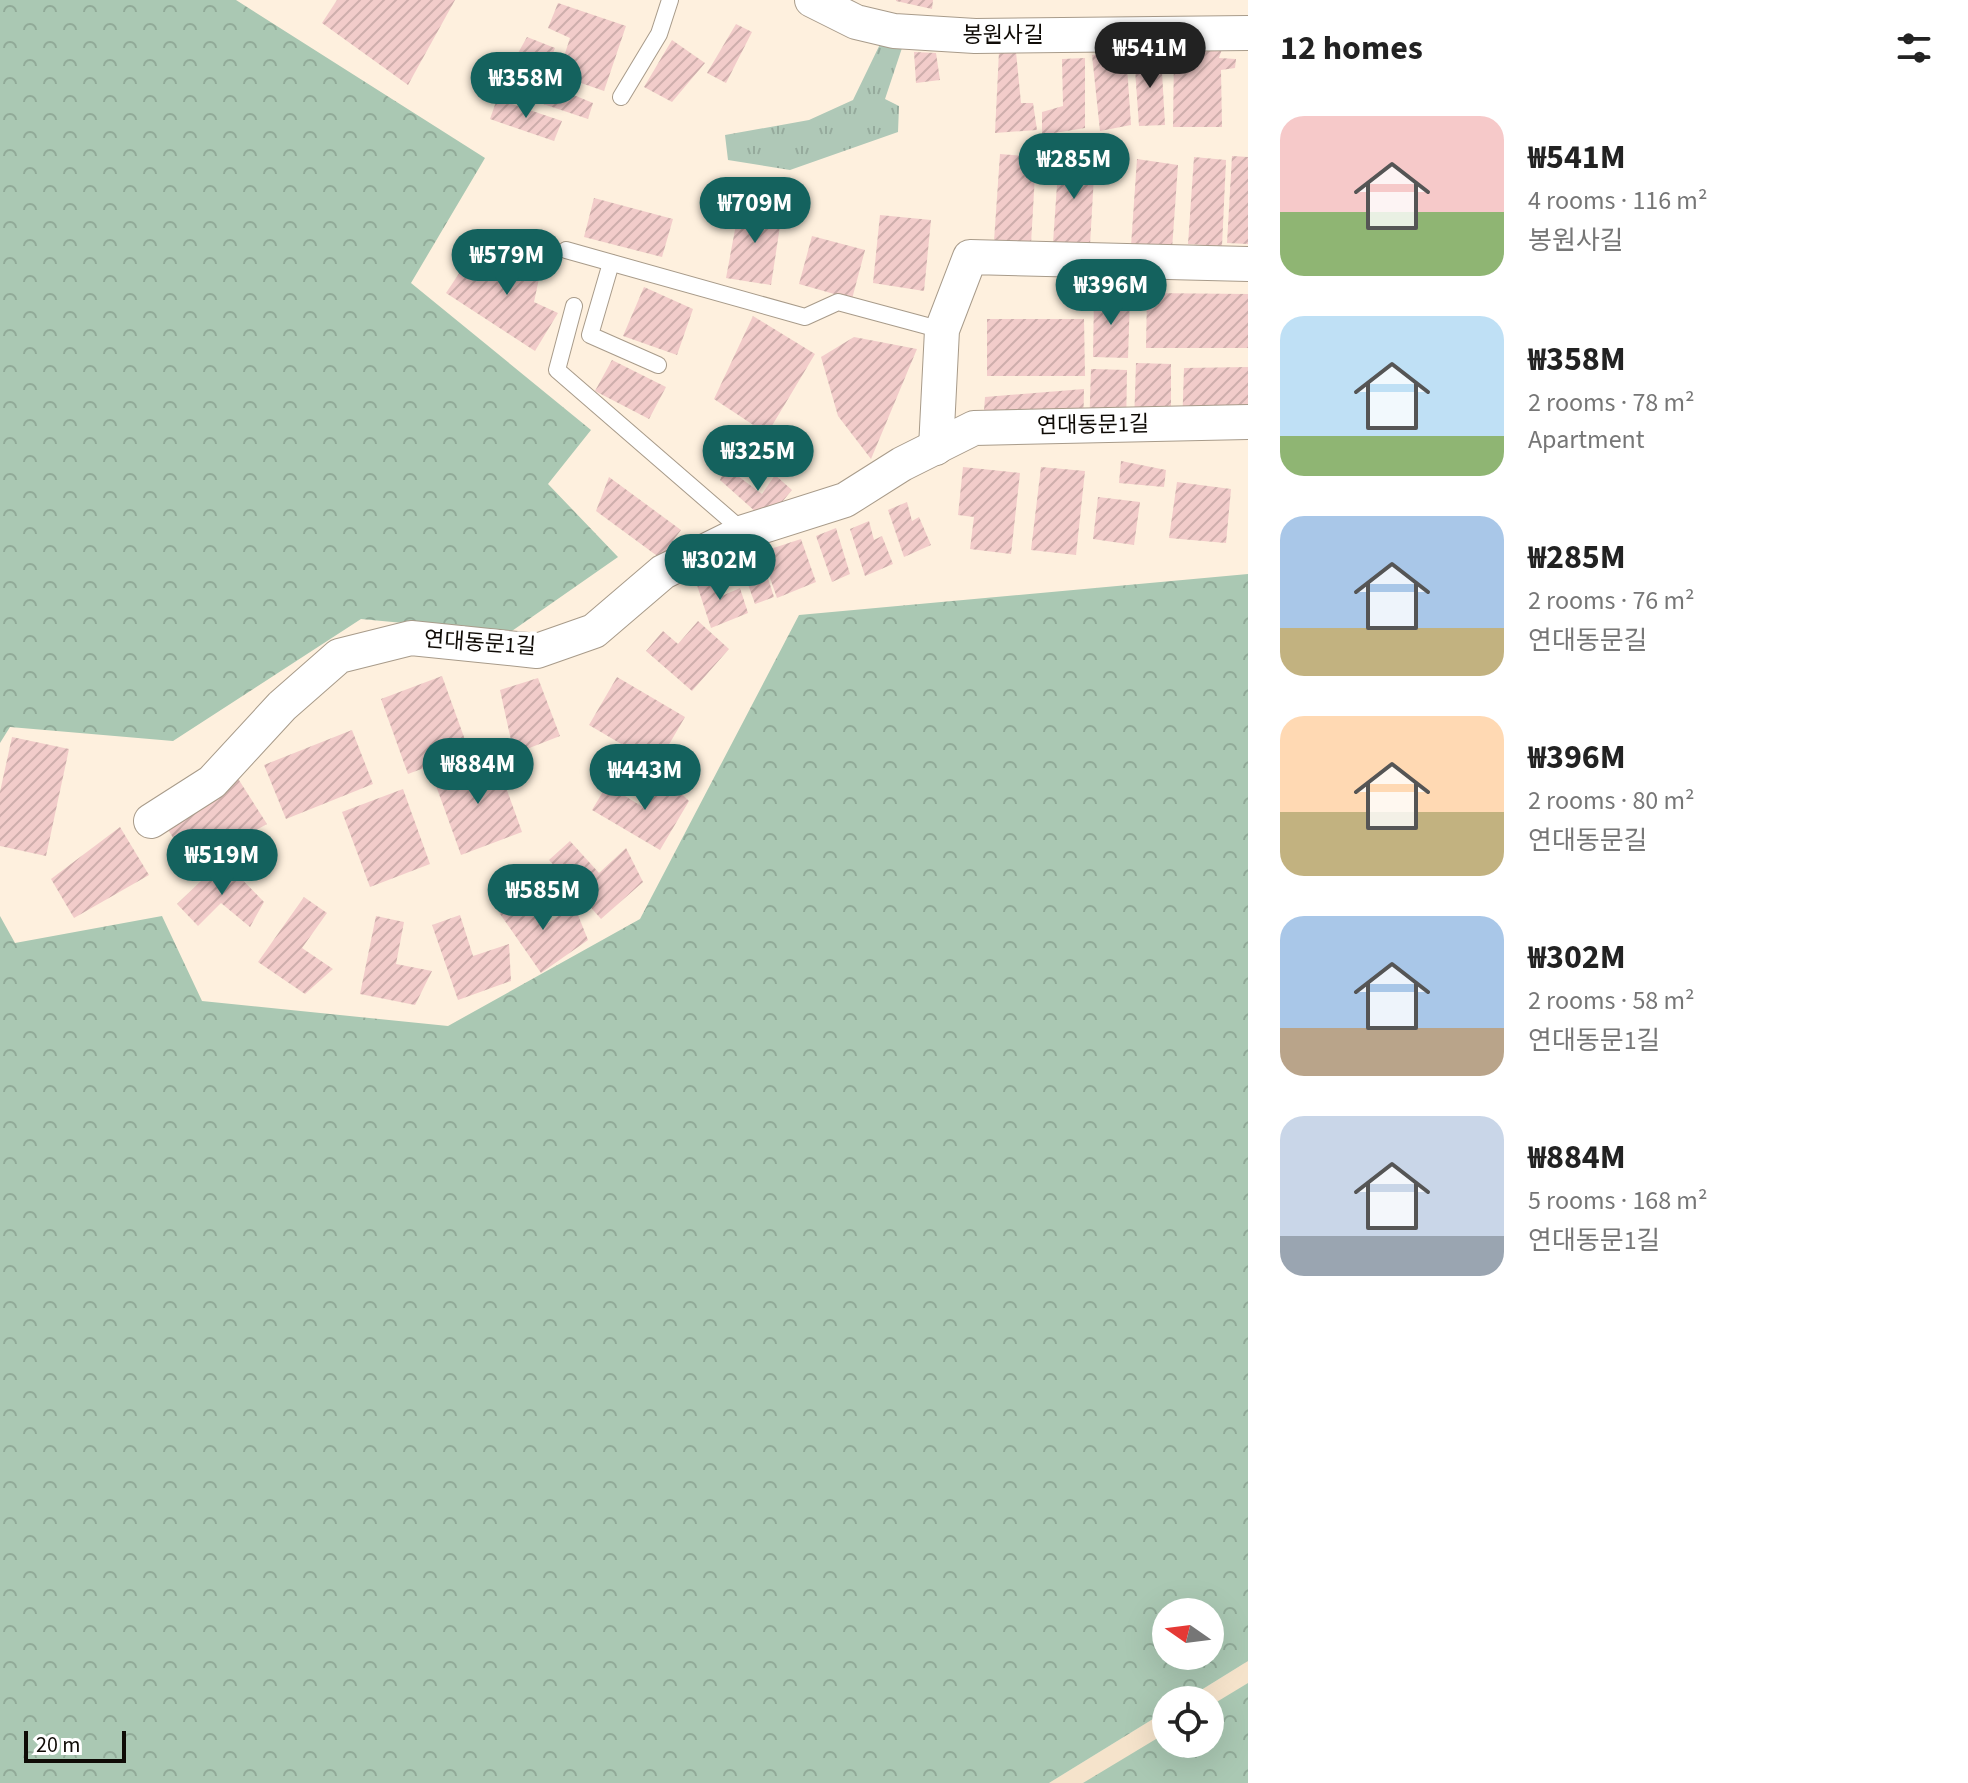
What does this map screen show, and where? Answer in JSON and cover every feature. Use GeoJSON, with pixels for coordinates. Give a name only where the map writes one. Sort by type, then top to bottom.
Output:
{"type":"FeatureCollection","features":[{"type":"Feature","properties":{"kind":"street","name":"봉원사길"},"geometry":{"type":"LineString","coordinates":[[812,0],[856,22],[894,31],[975,36],[1248,33]]}},
{"type":"Feature","properties":{"kind":"street"},"geometry":{"type":"LineString","coordinates":[[836,0],[897,19],[970,22],[1248,10]]}},
{"type":"Feature","properties":{"kind":"street"},"geometry":{"type":"LineString","coordinates":[[936,448],[942,330],[970,257],[1248,264]]}},
{"type":"Feature","properties":{"kind":"street","name":"연대동문1길"},"geometry":{"type":"LineString","coordinates":[[151,821],[212,782],[282,706],[339,656],[411,638],[537,651],[594,631],[663,572],[744,532],[845,500],[902,464],[974,428],[1248,422]]}},
{"type":"Feature","properties":{"kind":"lane"},"geometry":{"type":"LineString","coordinates":[[621,97],[659,34],[670,0]]}},
{"type":"Feature","properties":{"kind":"lane"},"geometry":{"type":"LineString","coordinates":[[566,250],[805,317],[838,302],[942,330]]}},
{"type":"Feature","properties":{"kind":"lane"},"geometry":{"type":"LineString","coordinates":[[611,263],[590,335],[658,365]]}},
{"type":"Feature","properties":{"kind":"lane"},"geometry":{"type":"LineString","coordinates":[[574,306],[557,370],[744,532]]}},
{"type":"Feature","properties":{"kind":"shaded area"},"geometry":{"type":"Polygon","coordinates":[[[1248,1661],[1248,1783],[1049,1783],[1152,1720],[1152,1758],[1224,1758],[1224,1686],[1208,1686],[1248,1661]]]}},
{"type":"Feature","properties":{"kind":"green space"},"geometry":{"type":"Polygon","coordinates":[[[0,0],[236,0],[485,158],[411,283],[591,430],[548,484],[618,557],[509,633],[361,619],[173,741],[10,727],[0,743],[0,0]]]}},
{"type":"Feature","properties":{"kind":"green space"},"geometry":{"type":"Polygon","coordinates":[[[883,38],[903,45],[885,99],[899,106],[898,132],[790,170],[728,160],[725,135],[809,120],[853,100],[883,38]]]}},
{"type":"Feature","properties":{"kind":"green space"},"geometry":{"type":"Polygon","coordinates":[[[1248,574],[1248,1661],[1208,1686],[1152,1686],[1152,1720],[1049,1783],[0,1783],[0,916],[15,943],[162,916],[202,1001],[448,1026],[640,919],[799,615],[1248,574]]]}},
{"type":"Feature","properties":{"kind":"green space"},"geometry":{"type":"Polygon","coordinates":[[[1248,1683],[1248,1783],[1083,1783],[1152,1741],[1152,1758],[1224,1758],[1224,1698],[1248,1683]]]}},
{"type":"Feature","properties":{"kind":"building"},"geometry":{"type":"Polygon","coordinates":[[[337,0],[455,0],[408,85],[322,23],[337,0]]]}},
{"type":"Feature","properties":{"kind":"building"},"geometry":{"type":"Polygon","coordinates":[[[933,0],[932,9],[896,1],[933,0]]]}},
{"type":"Feature","properties":{"kind":"building"},"geometry":{"type":"Polygon","coordinates":[[[558,3],[626,26],[604,91],[558,75],[570,38],[548,28],[558,3]]]}},
{"type":"Feature","properties":{"kind":"building"},"geometry":{"type":"Polygon","coordinates":[[[736,24],[752,32],[726,83],[707,73],[736,24]]]}},
{"type":"Feature","properties":{"kind":"building"},"geometry":{"type":"Polygon","coordinates":[[[527,37],[555,48],[542,82],[593,103],[588,119],[498,89],[527,37]]]}},
{"type":"Feature","properties":{"kind":"building"},"geometry":{"type":"Polygon","coordinates":[[[672,40],[705,63],[672,102],[644,87],[672,40]]]}},
{"type":"Feature","properties":{"kind":"building"},"geometry":{"type":"Polygon","coordinates":[[[1222,49],[1219,58],[1236,59],[1235,68],[1221,70],[1222,127],[1173,127],[1174,53],[1222,49]]]}},
{"type":"Feature","properties":{"kind":"building"},"geometry":{"type":"Polygon","coordinates":[[[999,51],[1016,52],[1021,103],[1033,103],[1037,130],[995,133],[999,51]]]}},
{"type":"Feature","properties":{"kind":"building"},"geometry":{"type":"Polygon","coordinates":[[[914,52],[936,53],[940,80],[916,83],[914,52]]]}},
{"type":"Feature","properties":{"kind":"building"},"geometry":{"type":"Polygon","coordinates":[[[1126,52],[1131,125],[1100,131],[1092,55],[1126,52]]]}},
{"type":"Feature","properties":{"kind":"building"},"geometry":{"type":"Polygon","coordinates":[[[1161,54],[1165,125],[1139,126],[1134,55],[1161,54]]]}},
{"type":"Feature","properties":{"kind":"building"},"geometry":{"type":"Polygon","coordinates":[[[1085,58],[1085,128],[1042,135],[1042,112],[1063,106],[1062,59],[1085,58]]]}},
{"type":"Feature","properties":{"kind":"building"},"geometry":{"type":"Polygon","coordinates":[[[497,99],[562,121],[554,141],[490,119],[497,99]]]}},
{"type":"Feature","properties":{"kind":"building"},"geometry":{"type":"Polygon","coordinates":[[[1000,154],[1036,157],[1031,244],[994,241],[1000,154]]]}},
{"type":"Feature","properties":{"kind":"building"},"geometry":{"type":"Polygon","coordinates":[[[1059,156],[1095,158],[1090,245],[1053,243],[1059,156]]]}},
{"type":"Feature","properties":{"kind":"building"},"geometry":{"type":"Polygon","coordinates":[[[1232,156],[1248,157],[1248,244],[1227,243],[1232,156]]]}},
{"type":"Feature","properties":{"kind":"building"},"geometry":{"type":"Polygon","coordinates":[[[1194,157],[1226,160],[1222,246],[1188,244],[1194,157]]]}},
{"type":"Feature","properties":{"kind":"building"},"geometry":{"type":"Polygon","coordinates":[[[1137,159],[1178,165],[1172,249],[1131,246],[1137,159]]]}},
{"type":"Feature","properties":{"kind":"building"},"geometry":{"type":"Polygon","coordinates":[[[594,198],[673,219],[662,257],[584,237],[594,198]]]}},
{"type":"Feature","properties":{"kind":"building"},"geometry":{"type":"Polygon","coordinates":[[[740,203],[782,213],[771,285],[726,278],[740,203]]]}},
{"type":"Feature","properties":{"kind":"building"},"geometry":{"type":"Polygon","coordinates":[[[880,215],[931,220],[924,291],[873,283],[880,215]]]}},
{"type":"Feature","properties":{"kind":"building"},"geometry":{"type":"Polygon","coordinates":[[[812,236],[865,250],[852,299],[799,284],[812,236]]]}},
{"type":"Feature","properties":{"kind":"building"},"geometry":{"type":"Polygon","coordinates":[[[524,252],[541,269],[534,302],[558,313],[535,351],[446,293],[464,266],[474,276],[495,257],[524,252]]]}},
{"type":"Feature","properties":{"kind":"building"},"geometry":{"type":"Polygon","coordinates":[[[644,287],[693,309],[677,355],[623,336],[644,287]]]}},
{"type":"Feature","properties":{"kind":"building"},"geometry":{"type":"Polygon","coordinates":[[[1147,293],[1248,294],[1248,348],[1146,348],[1147,293]]]}},
{"type":"Feature","properties":{"kind":"building"},"geometry":{"type":"Polygon","coordinates":[[[1094,296],[1130,297],[1128,358],[1093,357],[1094,296]]]}},
{"type":"Feature","properties":{"kind":"building"},"geometry":{"type":"Polygon","coordinates":[[[753,316],[815,354],[767,434],[714,399],[753,316]]]}},
{"type":"Feature","properties":{"kind":"building"},"geometry":{"type":"Polygon","coordinates":[[[987,319],[1084,319],[1085,376],[987,376],[987,319]]]}},
{"type":"Feature","properties":{"kind":"building"},"geometry":{"type":"Polygon","coordinates":[[[854,337],[917,349],[871,459],[838,416],[821,357],[854,337]]]}},
{"type":"Feature","properties":{"kind":"building"},"geometry":{"type":"Polygon","coordinates":[[[612,360],[666,387],[649,419],[595,391],[612,360]]]}},
{"type":"Feature","properties":{"kind":"building"},"geometry":{"type":"Polygon","coordinates":[[[1136,363],[1171,364],[1171,425],[1134,424],[1136,363]]]}},
{"type":"Feature","properties":{"kind":"building"},"geometry":{"type":"Polygon","coordinates":[[[1248,367],[1248,423],[1182,429],[1184,368],[1248,367]]]}},
{"type":"Feature","properties":{"kind":"building"},"geometry":{"type":"Polygon","coordinates":[[[1091,369],[1127,370],[1126,432],[1089,431],[1091,369]]]}},
{"type":"Feature","properties":{"kind":"building"},"geometry":{"type":"Polygon","coordinates":[[[1084,389],[1083,433],[982,439],[985,397],[1084,389]]]}},
{"type":"Feature","properties":{"kind":"building"},"geometry":{"type":"Polygon","coordinates":[[[1121,461],[1166,470],[1164,487],[1119,483],[1121,461]]]}},
{"type":"Feature","properties":{"kind":"building"},"geometry":{"type":"Polygon","coordinates":[[[726,467],[762,494],[775,475],[792,490],[766,521],[720,480],[726,467]]]}},
{"type":"Feature","properties":{"kind":"building"},"geometry":{"type":"Polygon","coordinates":[[[963,467],[1020,473],[1011,554],[970,549],[974,517],[958,515],[963,467]]]}},
{"type":"Feature","properties":{"kind":"building"},"geometry":{"type":"Polygon","coordinates":[[[1041,467],[1085,471],[1076,555],[1031,550],[1041,467]]]}},
{"type":"Feature","properties":{"kind":"building"},"geometry":{"type":"Polygon","coordinates":[[[609,477],[681,530],[660,558],[596,511],[609,477]]]}},
{"type":"Feature","properties":{"kind":"building"},"geometry":{"type":"Polygon","coordinates":[[[1177,482],[1231,489],[1226,543],[1169,538],[1177,482]]]}},
{"type":"Feature","properties":{"kind":"building"},"geometry":{"type":"Polygon","coordinates":[[[1098,497],[1140,502],[1134,545],[1093,539],[1098,497]]]}},
{"type":"Feature","properties":{"kind":"building"},"geometry":{"type":"Polygon","coordinates":[[[907,502],[912,521],[919,517],[931,545],[904,557],[888,510],[907,502]]]}},
{"type":"Feature","properties":{"kind":"building"},"geometry":{"type":"Polygon","coordinates":[[[869,521],[874,540],[882,536],[893,564],[865,576],[850,529],[869,521]]]}},
{"type":"Feature","properties":{"kind":"building"},"geometry":{"type":"Polygon","coordinates":[[[836,528],[850,574],[832,582],[816,536],[836,528]]]}},
{"type":"Feature","properties":{"kind":"building"},"geometry":{"type":"Polygon","coordinates":[[[801,539],[816,582],[777,598],[761,552],[801,539]]]}},
{"type":"Feature","properties":{"kind":"building"},"geometry":{"type":"Polygon","coordinates":[[[759,550],[774,597],[755,604],[739,559],[759,550]]]}},
{"type":"Feature","properties":{"kind":"building"},"geometry":{"type":"Polygon","coordinates":[[[714,573],[722,596],[740,588],[748,613],[711,628],[696,582],[714,573]]]}},
{"type":"Feature","properties":{"kind":"building"},"geometry":{"type":"Polygon","coordinates":[[[698,621],[729,649],[692,691],[646,651],[663,631],[678,644],[698,621]]]}},
{"type":"Feature","properties":{"kind":"building"},"geometry":{"type":"Polygon","coordinates":[[[442,676],[469,751],[408,774],[381,699],[442,676]]]}},
{"type":"Feature","properties":{"kind":"building"},"geometry":{"type":"Polygon","coordinates":[[[617,677],[685,717],[657,765],[589,725],[617,677]]]}},
{"type":"Feature","properties":{"kind":"building"},"geometry":{"type":"Polygon","coordinates":[[[538,678],[560,736],[514,754],[500,690],[538,678]]]}},
{"type":"Feature","properties":{"kind":"building"},"geometry":{"type":"Polygon","coordinates":[[[352,730],[373,784],[286,819],[264,765],[352,730]]]}},
{"type":"Feature","properties":{"kind":"building"},"geometry":{"type":"Polygon","coordinates":[[[12,737],[69,749],[46,856],[0,846],[0,792],[12,737]]]}},
{"type":"Feature","properties":{"kind":"building"},"geometry":{"type":"Polygon","coordinates":[[[495,757],[522,832],[461,855],[434,780],[495,757]]]}},
{"type":"Feature","properties":{"kind":"building"},"geometry":{"type":"Polygon","coordinates":[[[662,775],[689,801],[660,850],[592,810],[607,785],[643,807],[662,775]]]}},
{"type":"Feature","properties":{"kind":"building"},"geometry":{"type":"Polygon","coordinates":[[[237,777],[267,824],[191,867],[167,828],[237,777]]]}},
{"type":"Feature","properties":{"kind":"building"},"geometry":{"type":"Polygon","coordinates":[[[403,789],[430,864],[370,887],[342,812],[403,789]]]}},
{"type":"Feature","properties":{"kind":"building"},"geometry":{"type":"Polygon","coordinates":[[[120,827],[149,875],[74,918],[51,879],[120,827]]]}},
{"type":"Feature","properties":{"kind":"building"},"geometry":{"type":"Polygon","coordinates":[[[570,841],[599,873],[626,848],[643,882],[601,919],[549,860],[570,841]]]}},
{"type":"Feature","properties":{"kind":"building"},"geometry":{"type":"Polygon","coordinates":[[[223,860],[264,902],[250,927],[221,903],[198,926],[177,904],[223,860]]]}},
{"type":"Feature","properties":{"kind":"building"},"geometry":{"type":"Polygon","coordinates":[[[519,892],[544,926],[574,905],[588,940],[541,973],[496,908],[519,892]]]}},
{"type":"Feature","properties":{"kind":"building"},"geometry":{"type":"Polygon","coordinates":[[[304,897],[327,913],[302,948],[333,969],[305,994],[258,962],[304,897]]]}},
{"type":"Feature","properties":{"kind":"building"},"geometry":{"type":"Polygon","coordinates":[[[460,915],[473,956],[509,944],[511,981],[458,1000],[432,925],[460,915]]]}},
{"type":"Feature","properties":{"kind":"building"},"geometry":{"type":"Polygon","coordinates":[[[376,916],[404,922],[396,964],[432,971],[415,1005],[360,994],[376,916]]]}}]}
